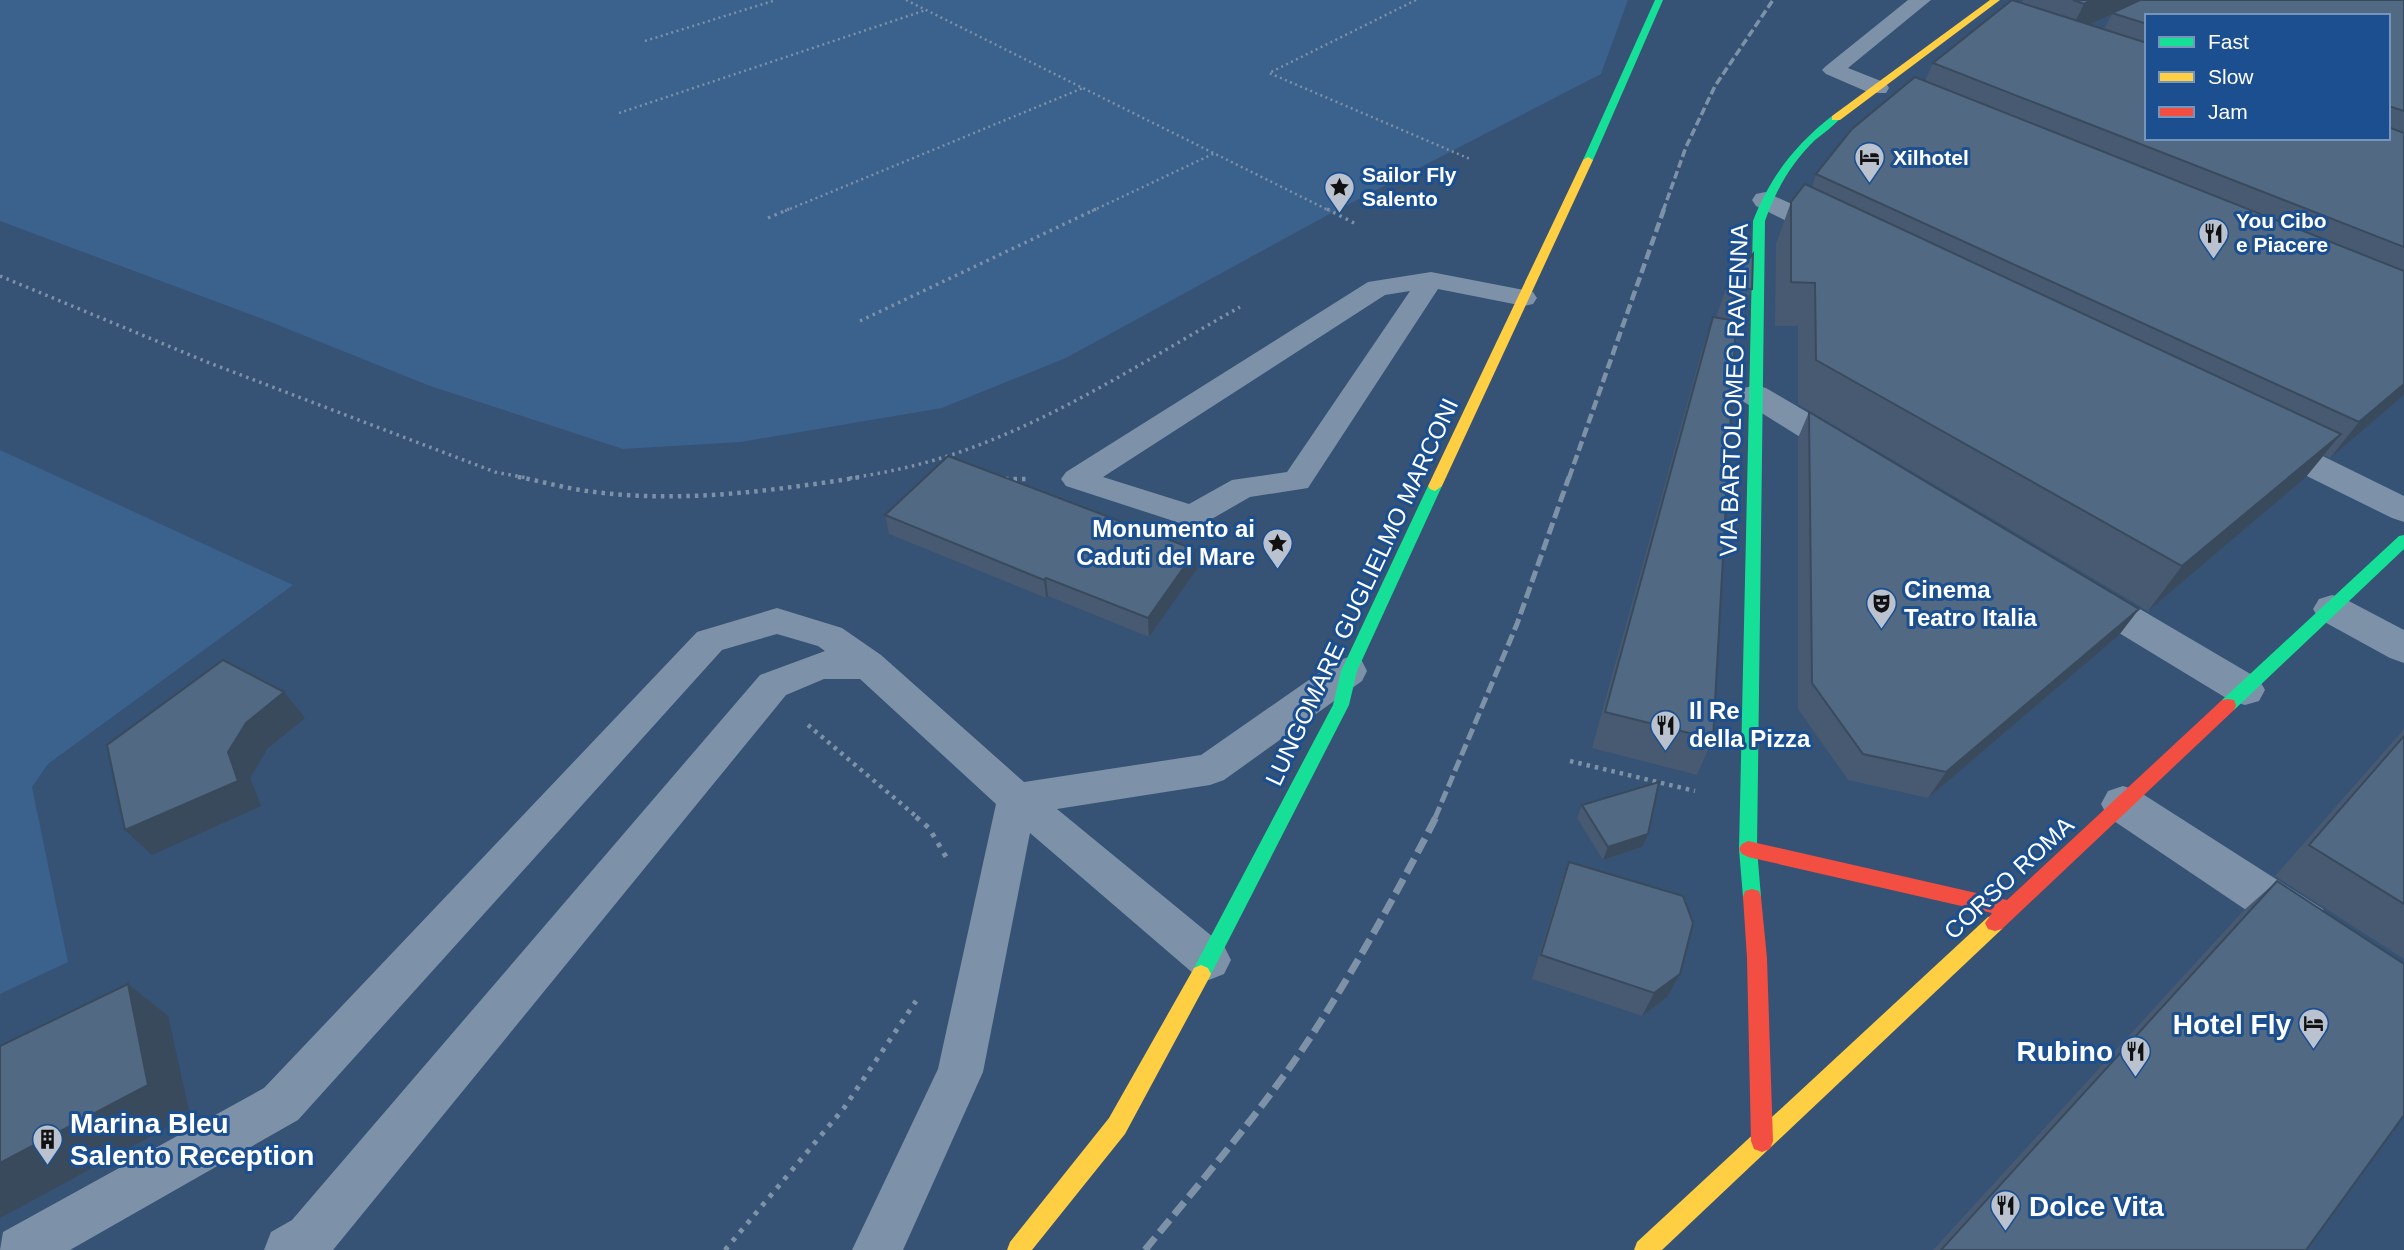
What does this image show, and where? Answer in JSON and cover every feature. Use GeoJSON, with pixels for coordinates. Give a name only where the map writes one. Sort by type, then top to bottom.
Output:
{"type":"FeatureCollection","features":[{"type":"Feature","properties":{"kind":"street","name":"LUNGOMARE GUGLIELMO MARCONI"},"geometry":{"type":"LineString","coordinates":[[1018,1250],[1117,1126],[1209,960],[1341,705],[1349,671],[1613,107],[1659,0]]}},
{"type":"Feature","properties":{"kind":"street","name":"VIA BARTOLOMEO RAVENNA"},"geometry":{"type":"LineString","coordinates":[[1762,1141],[1757,958],[1748,849],[1756,244],[1759,221],[1769,186],[1784,163],[1810,136],[1988,6]]}},
{"type":"Feature","properties":{"kind":"street"},"geometry":{"type":"LineString","coordinates":[[1988,6],[2006,22]]}},
{"type":"Feature","properties":{"kind":"street"},"geometry":{"type":"LineString","coordinates":[[1878,88],[1904,99]]}},
{"type":"Feature","properties":{"kind":"street"},"geometry":{"type":"LineString","coordinates":[[1765,200],[1864,248]]}},
{"type":"Feature","properties":{"kind":"street"},"geometry":{"type":"LineString","coordinates":[[1755,396],[1874,468]]}},
{"type":"Feature","properties":{"kind":"street"},"geometry":{"type":"LineString","coordinates":[[2246,433],[2404,510]]}},
{"type":"Feature","properties":{"kind":"street","name":"CORSO ROMA"},"geometry":{"type":"LineString","coordinates":[[1645,1250],[2404,540]]}},
{"type":"Feature","properties":{"kind":"street"},"geometry":{"type":"LineString","coordinates":[[2054,576],[2245,690]]}},
{"type":"Feature","properties":{"kind":"street"},"geometry":{"type":"LineString","coordinates":[[2332,609],[2404,648]]}},
{"type":"Feature","properties":{"kind":"street"},"geometry":{"type":"LineString","coordinates":[[2123,804],[2338,945]]}},
{"type":"Feature","properties":{"kind":"street"},"geometry":{"type":"LineString","coordinates":[[1748,849],[2009,909]]}},
{"type":"Feature","properties":{"kind":"lane"},"geometry":{"type":"LineString","coordinates":[[1878,88],[1833,70],[1881,29],[1921,0]]}},
{"type":"Feature","properties":{"kind":"lane"},"geometry":{"type":"LineString","coordinates":[[1077,479],[1377,288],[1431,280],[1524,298]]}},
{"type":"Feature","properties":{"kind":"lane"},"geometry":{"type":"LineString","coordinates":[[1077,479],[1192,516],[1243,487],[1297,481],[1431,280]]}},
{"type":"Feature","properties":{"kind":"lane"},"geometry":{"type":"LineString","coordinates":[[21,1250],[281,1104],[710,641],[777,621],[830,637],[870,668],[1017,799],[1209,960]]}},
{"type":"Feature","properties":{"kind":"lane"},"geometry":{"type":"LineString","coordinates":[[289,1250],[310,1238],[772,685],[821,665],[870,668]]}},
{"type":"Feature","properties":{"kind":"lane"},"geometry":{"type":"LineString","coordinates":[[1017,799],[1210,769],[1349,671]]}},
{"type":"Feature","properties":{"kind":"lane"},"geometry":{"type":"LineString","coordinates":[[877,1250],[960,1072],[1017,799]]}},
{"type":"Feature","properties":{"kind":"path"},"geometry":{"type":"LineString","coordinates":[[646,41],[776,0]]}},
{"type":"Feature","properties":{"kind":"path"},"geometry":{"type":"LineString","coordinates":[[906,0],[1356,223]]}},
{"type":"Feature","properties":{"kind":"path"},"geometry":{"type":"LineString","coordinates":[[1416,0],[1269,73],[1470,159]]}},
{"type":"Feature","properties":{"kind":"path"},"geometry":{"type":"LineString","coordinates":[[619,113],[926,10]]}},
{"type":"Feature","properties":{"kind":"path"},"geometry":{"type":"LineString","coordinates":[[768,218],[1083,88]]}},
{"type":"Feature","properties":{"kind":"path"},"geometry":{"type":"LineString","coordinates":[[860,321],[1215,153]]}},
{"type":"Feature","properties":{"kind":"path"},"geometry":{"type":"LineString","coordinates":[[0,276],[206,362],[495,472],[588,491],[671,495],[762,492],[885,473],[983,444],[1047,415],[1240,307]]}},
{"type":"Feature","properties":{"kind":"path"},"geometry":{"type":"LineString","coordinates":[[942,456],[954,460]]}},
{"type":"Feature","properties":{"kind":"path"},"geometry":{"type":"LineString","coordinates":[[1004,479],[1077,479]]}},
{"type":"Feature","properties":{"kind":"path"},"geometry":{"type":"LineString","coordinates":[[870,668],[806,726],[929,828],[955,872]]}},
{"type":"Feature","properties":{"kind":"path"},"geometry":{"type":"LineString","coordinates":[[1570,761],[1704,793]]}},
{"type":"Feature","properties":{"kind":"path"},"geometry":{"type":"LineString","coordinates":[[725,1250],[844,1108],[910,1014],[922,990]]}},
{"type":"Feature","properties":{"kind":"water"},"geometry":{"type":"Polygon","coordinates":[[[0,0],[1628,0],[1601,74],[1326,216],[1066,358],[942,408],[741,442],[623,449],[430,386],[268,321],[0,221],[0,0]]]}},
{"type":"Feature","properties":{"kind":"water"},"geometry":{"type":"Polygon","coordinates":[[[0,450],[293,585],[48,764],[32,787],[68,962],[0,994],[0,450]]]}},
{"type":"Feature","properties":{"kind":"building"},"geometry":{"type":"Polygon","coordinates":[[[2012,0],[2145,42],[2145,140],[2390,140],[2390,128],[2404,133],[2404,247],[1933,63],[2012,0]]]}},
{"type":"Feature","properties":{"kind":"building"},"geometry":{"type":"Polygon","coordinates":[[[2073,0],[2091,0],[2084,4],[2073,0]]]}},
{"type":"Feature","properties":{"kind":"building"},"geometry":{"type":"Polygon","coordinates":[[[2140,0],[2404,0],[2404,111],[2390,107],[2390,14],[2145,14],[2145,23],[2112,13],[2140,0]]]}},
{"type":"Feature","properties":{"kind":"building"},"geometry":{"type":"Polygon","coordinates":[[[1915,77],[2404,271],[2404,384],[2359,422],[1816,174],[1852,129],[1915,77]]]}},
{"type":"Feature","properties":{"kind":"building"},"geometry":{"type":"Polygon","coordinates":[[[1805,184],[2341,434],[2182,566],[1816,360],[1815,283],[1791,282],[1791,202],[1805,184]]]}},
{"type":"Feature","properties":{"kind":"building"},"geometry":{"type":"Polygon","coordinates":[[[1753,254],[1752,289],[1726,288],[1753,254]]]}},
{"type":"Feature","properties":{"kind":"building"},"geometry":{"type":"Polygon","coordinates":[[[1713,317],[1736,321],[1713,739],[1605,712],[1713,317]]]}},
{"type":"Feature","properties":{"kind":"building","name":"Cinema Teatro Italia"},"geometry":{"type":"Polygon","coordinates":[[[1809,412],[2139,609],[1946,772],[1863,754],[1812,683],[1809,412]]]}},
{"type":"Feature","properties":{"kind":"building"},"geometry":{"type":"Polygon","coordinates":[[[948,456],[1196,550],[1148,618],[1046,578],[1044,580],[885,515],[948,456]]]}},
{"type":"Feature","properties":{"kind":"building"},"geometry":{"type":"Polygon","coordinates":[[[223,660],[284,692],[246,723],[228,752],[238,781],[125,830],[107,745],[223,660]]]}},
{"type":"Feature","properties":{"kind":"building"},"geometry":{"type":"Polygon","coordinates":[[[2404,736],[2404,904],[2309,845],[2404,736]]]}},
{"type":"Feature","properties":{"kind":"building"},"geometry":{"type":"Polygon","coordinates":[[[1659,782],[1648,834],[1608,847],[1582,805],[1659,782]]]}},
{"type":"Feature","properties":{"kind":"building"},"geometry":{"type":"Polygon","coordinates":[[[1569,862],[1683,896],[1693,923],[1680,974],[1654,993],[1541,955],[1569,862]]]}},
{"type":"Feature","properties":{"kind":"building"},"geometry":{"type":"Polygon","coordinates":[[[2277,881],[2404,964],[2404,1115],[2306,1250],[1941,1250],[2277,881]]]}},
{"type":"Feature","properties":{"kind":"building"},"geometry":{"type":"Polygon","coordinates":[[[128,984],[148,1085],[0,1163],[0,1046],[128,984]]]}},
{"type":"Feature","properties":{"kind":"railway"},"geometry":{"type":"LineString","coordinates":[[1663,211],[1686,147],[1715,86],[1773,0]]}},
{"type":"Feature","properties":{"kind":"railway"},"geometry":{"type":"LineString","coordinates":[[1569,478],[1664,209]]}},
{"type":"Feature","properties":{"kind":"railway"},"geometry":{"type":"LineString","coordinates":[[1435,818],[1517,624],[1569,477]]}},
{"type":"Feature","properties":{"kind":"railway"},"geometry":{"type":"LineString","coordinates":[[1145,1250],[1252,1118],[1312,1035],[1377,928],[1436,817]]}},
{"type":"Feature","properties":{"kind":"traffic: fast"},"geometry":{"type":"LineString","coordinates":[[1588,160],[1659,0]]}},
{"type":"Feature","properties":{"kind":"traffic: fast"},"geometry":{"type":"LineString","coordinates":[[1752,897],[1748,849],[1759,221],[1772,189],[1789,163],[1810,139],[1836,118]]}},
{"type":"Feature","properties":{"kind":"traffic: fast"},"geometry":{"type":"LineString","coordinates":[[1201,974],[1341,705],[1349,671],[1435,486]]}},
{"type":"Feature","properties":{"kind":"traffic: fast"},"geometry":{"type":"LineString","coordinates":[[2228,705],[2404,540]]}},
{"type":"Feature","properties":{"kind":"traffic: slow"},"geometry":{"type":"LineString","coordinates":[[1836,118],[1996,0]]}},
{"type":"Feature","properties":{"kind":"traffic: slow"},"geometry":{"type":"LineString","coordinates":[[1435,486],[1588,160]]}},
{"type":"Feature","properties":{"kind":"traffic: slow"},"geometry":{"type":"LineString","coordinates":[[1645,1250],[1995,923]]}},
{"type":"Feature","properties":{"kind":"traffic: slow"},"geometry":{"type":"LineString","coordinates":[[1018,1250],[1117,1126],[1201,974]]}},
{"type":"Feature","properties":{"kind":"traffic: jam"},"geometry":{"type":"LineString","coordinates":[[1995,923],[2228,705]]}},
{"type":"Feature","properties":{"kind":"traffic: jam"},"geometry":{"type":"LineString","coordinates":[[1748,849],[2009,909]]}},
{"type":"Feature","properties":{"kind":"traffic: jam"},"geometry":{"type":"LineString","coordinates":[[1752,897],[1757,958],[1762,1141]]}},
{"type":"Feature","properties":{"kind":"place","name":"Xilhotel"},"geometry":{"type":"Point","coordinates":[1870,185]}},
{"type":"Feature","properties":{"kind":"place","name":"Sailor Fly Salento"},"geometry":{"type":"Point","coordinates":[1339,214]}},
{"type":"Feature","properties":{"kind":"place","name":"You Cibo e Piacere"},"geometry":{"type":"Point","coordinates":[2213,260]}},
{"type":"Feature","properties":{"kind":"place","name":"Monumento ai Caduti del Mare"},"geometry":{"type":"Point","coordinates":[1278,570]}},
{"type":"Feature","properties":{"kind":"place","name":"Cinema Teatro Italia"},"geometry":{"type":"Point","coordinates":[1881,631]}},
{"type":"Feature","properties":{"kind":"place","name":"Il Re della Pizza"},"geometry":{"type":"Point","coordinates":[1666,752]}},
{"type":"Feature","properties":{"kind":"place","name":"Hotel Fly"},"geometry":{"type":"Point","coordinates":[2314,1051]}},
{"type":"Feature","properties":{"kind":"place","name":"Rubino"},"geometry":{"type":"Point","coordinates":[2136,1078]}},
{"type":"Feature","properties":{"kind":"place","name":"Marina Bleu Salento Reception"},"geometry":{"type":"Point","coordinates":[47,1166]}},
{"type":"Feature","properties":{"kind":"place","name":"Dolce Vita"},"geometry":{"type":"Point","coordinates":[2006,1233]}}]}
